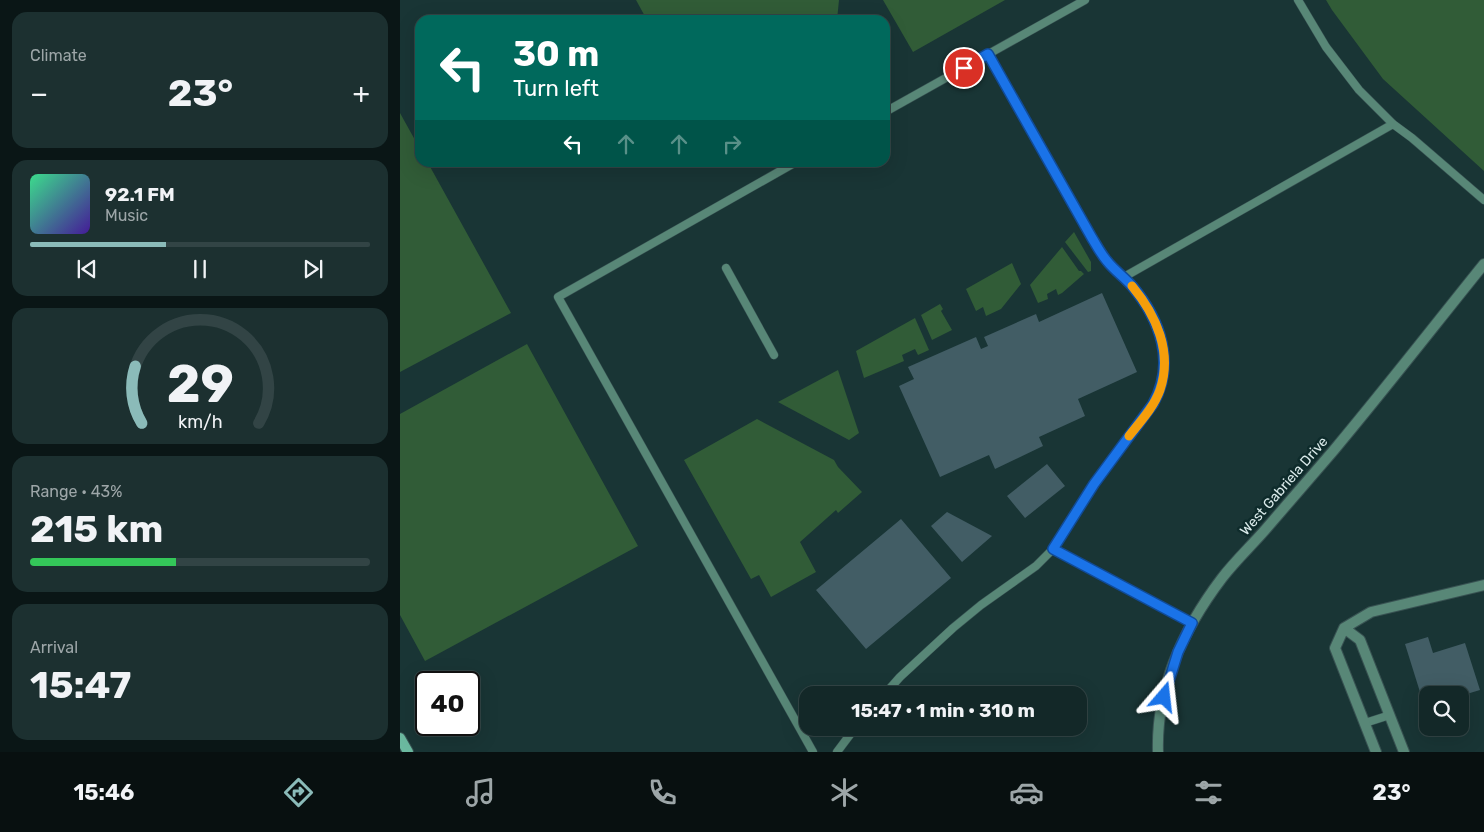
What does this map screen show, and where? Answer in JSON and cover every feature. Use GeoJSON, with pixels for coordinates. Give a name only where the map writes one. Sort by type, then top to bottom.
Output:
{"type":"FeatureCollection","features":[{"type":"Feature","properties":{"kind":"main road"},"geometry":{"type":"LineString","coordinates":[[400,738],[408,752]]}},
{"type":"Feature","properties":{"kind":"street","name":"West Gabriela Drive"},"geometry":{"type":"LineString","coordinates":[[1158,752],[1160,710],[1178,652],[1192,623],[1223,577],[1373,403],[1484,264]]}},
{"type":"Feature","properties":{"kind":"street"},"geometry":{"type":"LineString","coordinates":[[1376,752],[1335,648],[1344,628],[1371,612],[1484,585]]}},
{"type":"Feature","properties":{"kind":"street"},"geometry":{"type":"LineString","coordinates":[[1344,628],[1360,640],[1404,752]]}},
{"type":"Feature","properties":{"kind":"lane"},"geometry":{"type":"LineString","coordinates":[[890,109],[1085,0]]}},
{"type":"Feature","properties":{"kind":"lane"},"geometry":{"type":"LineString","coordinates":[[1298,0],[1326,47],[1358,90],[1393,124],[1484,200]]}},
{"type":"Feature","properties":{"kind":"lane"},"geometry":{"type":"LineString","coordinates":[[892,686],[953,628],[981,605],[1036,566],[1053,549],[1094,484],[1153,404],[1160,392],[1164,369],[1159,332],[1149,309],[1124,277],[1107,262],[988,54]]}},
{"type":"Feature","properties":{"kind":"lane"},"geometry":{"type":"LineString","coordinates":[[1124,277],[1393,124]]}},
{"type":"Feature","properties":{"kind":"lane"},"geometry":{"type":"LineString","coordinates":[[787,167],[558,297],[813,752]]}},
{"type":"Feature","properties":{"kind":"lane"},"geometry":{"type":"LineString","coordinates":[[726,268],[774,355]]}},
{"type":"Feature","properties":{"kind":"lane"},"geometry":{"type":"LineString","coordinates":[[1053,549],[1192,623]]}},
{"type":"Feature","properties":{"kind":"lane"},"geometry":{"type":"LineString","coordinates":[[1365,723],[1390,715]]}},
{"type":"Feature","properties":{"kind":"lane"},"geometry":{"type":"LineString","coordinates":[[837,752],[849,736]]}},
{"type":"Feature","properties":{"kind":"green space"},"geometry":{"type":"Polygon","coordinates":[[[636,0],[839,0],[838,15],[644,15],[636,0]]]}},
{"type":"Feature","properties":{"kind":"green space"},"geometry":{"type":"Polygon","coordinates":[[[883,0],[1005,0],[913,52],[883,0]]]}},
{"type":"Feature","properties":{"kind":"green space"},"geometry":{"type":"Polygon","coordinates":[[[1326,0],[1484,0],[1484,171],[1383,79],[1326,0]]]}},
{"type":"Feature","properties":{"kind":"green space"},"geometry":{"type":"Polygon","coordinates":[[[400,113],[415,140],[415,167],[430,167],[511,313],[400,372],[400,113]]]}},
{"type":"Feature","properties":{"kind":"green space"},"geometry":{"type":"Polygon","coordinates":[[[1074,232],[1091,262],[1091,271],[1088,272],[1065,242],[1074,232]]]}},
{"type":"Feature","properties":{"kind":"green space"},"geometry":{"type":"Polygon","coordinates":[[[1062,247],[1079,271],[1084,274],[1062,293],[1058,295],[1056,289],[1047,294],[1048,299],[1038,303],[1030,285],[1062,247]]]}},
{"type":"Feature","properties":{"kind":"green space"},"geometry":{"type":"Polygon","coordinates":[[[1012,263],[1021,284],[1001,309],[986,316],[983,307],[976,311],[966,289],[1012,263]]]}},
{"type":"Feature","properties":{"kind":"green space"},"geometry":{"type":"Polygon","coordinates":[[[940,304],[943,309],[941,311],[952,330],[932,340],[921,315],[940,304]]]}},
{"type":"Feature","properties":{"kind":"green space"},"geometry":{"type":"Polygon","coordinates":[[[915,318],[929,350],[918,355],[915,349],[902,355],[904,361],[864,378],[856,351],[915,318]]]}},
{"type":"Feature","properties":{"kind":"green space"},"geometry":{"type":"Polygon","coordinates":[[[527,344],[638,546],[425,661],[400,615],[400,414],[527,344]]]}},
{"type":"Feature","properties":{"kind":"green space"},"geometry":{"type":"Polygon","coordinates":[[[838,370],[859,433],[849,440],[778,402],[838,370]]]}},
{"type":"Feature","properties":{"kind":"green space"},"geometry":{"type":"Polygon","coordinates":[[[757,419],[834,460],[838,467],[862,492],[838,513],[836,510],[800,542],[816,572],[771,597],[759,575],[751,579],[684,460],[757,419]]]}},
{"type":"Feature","properties":{"kind":"building"},"geometry":{"type":"Polygon","coordinates":[[[1102,293],[1137,372],[1078,399],[1085,416],[1039,437],[1043,446],[995,469],[989,455],[940,477],[899,386],[914,379],[908,367],[976,337],[981,349],[988,346],[984,337],[1036,314],[1039,322],[1102,293]]]}},
{"type":"Feature","properties":{"kind":"building"},"geometry":{"type":"Polygon","coordinates":[[[1047,464],[1065,486],[1025,518],[1007,496],[1047,464]]]}},
{"type":"Feature","properties":{"kind":"building"},"geometry":{"type":"Polygon","coordinates":[[[947,512],[992,536],[962,562],[931,526],[947,512]]]}},
{"type":"Feature","properties":{"kind":"building"},"geometry":{"type":"Polygon","coordinates":[[[901,519],[951,578],[866,649],[816,590],[901,519]]]}},
{"type":"Feature","properties":{"kind":"building"},"geometry":{"type":"Polygon","coordinates":[[[1428,637],[1433,653],[1465,643],[1480,690],[1469,693],[1469,686],[1419,686],[1419,689],[1405,644],[1428,637]]]}},
{"type":"Feature","properties":{"kind":"slow traffic"},"geometry":{"type":"LineString","coordinates":[[1129,436],[1160,392],[1164,369],[1164,350],[1154,319],[1132,286]]}},
{"type":"Feature","properties":{"kind":"route"},"geometry":{"type":"LineString","coordinates":[[964,68],[988,54],[1092,238],[1107,262],[1124,277],[1140,296],[1149,309],[1159,332],[1164,350],[1164,369],[1160,392],[1094,484],[1077,514],[1053,549],[1192,623],[1178,652],[1164,697]]}}]}
